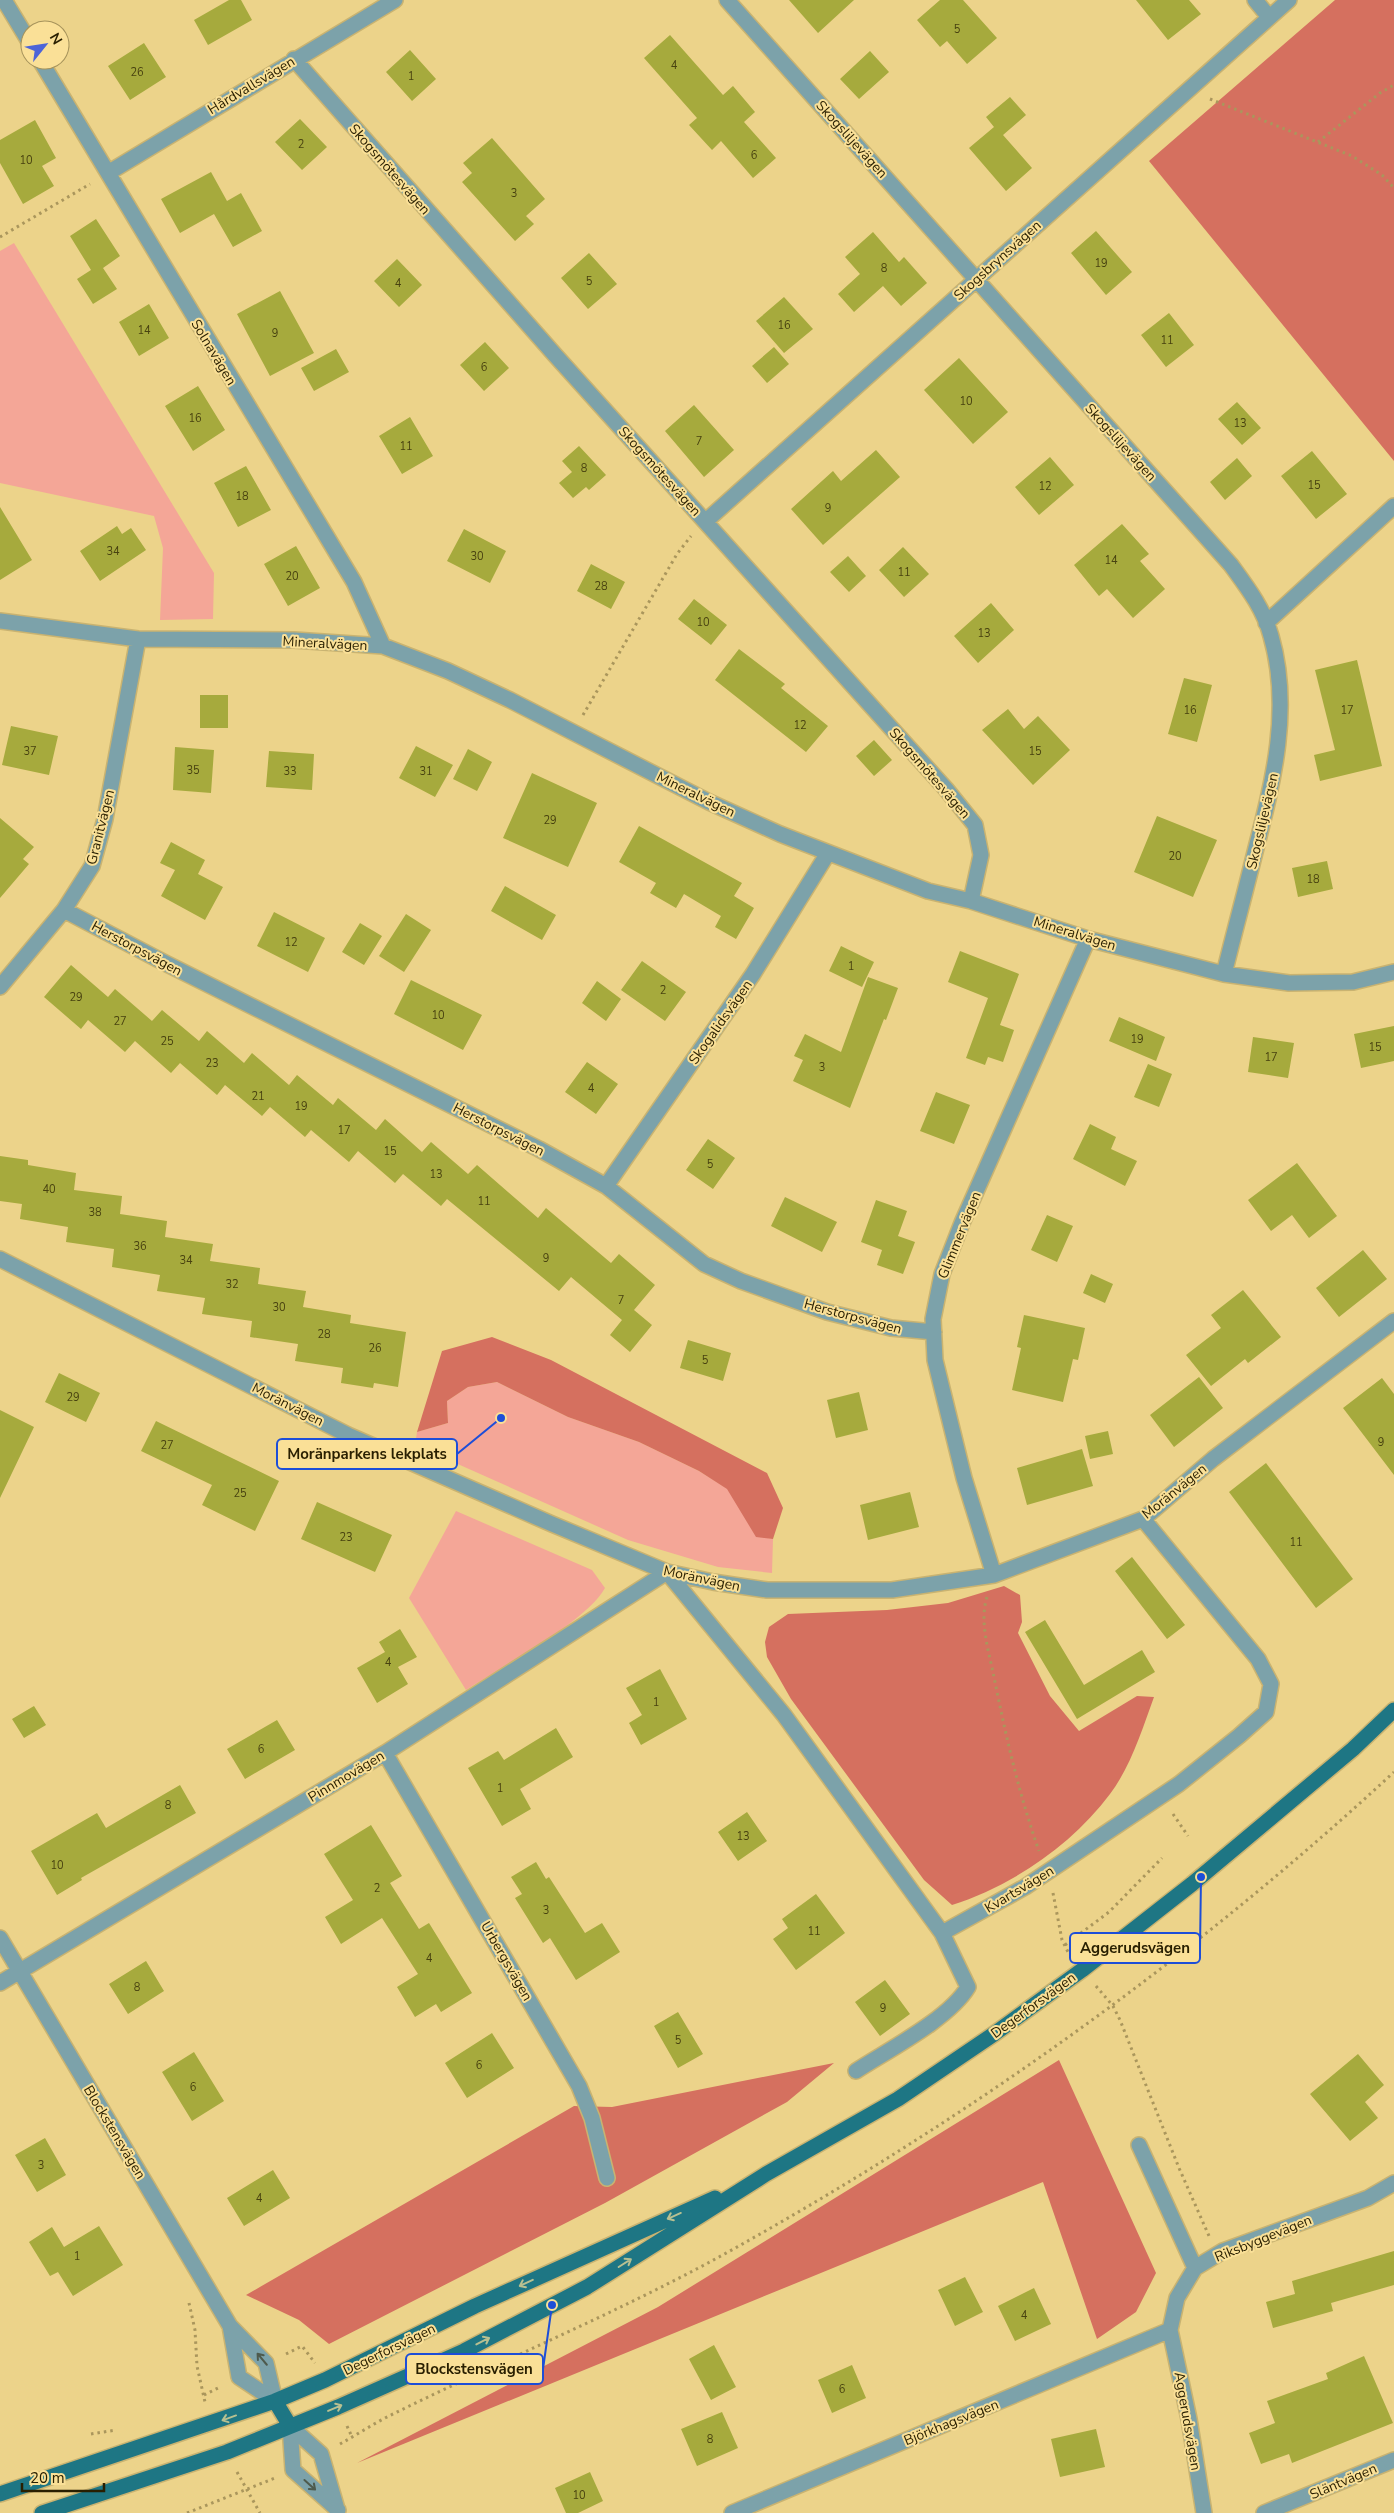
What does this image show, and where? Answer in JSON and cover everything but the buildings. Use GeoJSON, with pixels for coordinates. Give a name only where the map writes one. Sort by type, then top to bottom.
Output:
{"type":"FeatureCollection","features":[{"type":"Feature","properties":{"kind":"main road","name":"Degerforsvägen"},"geometry":{"type":"LineString","coordinates":[[42,2513],[166,2473],[290,2426],[464,2350],[587,2287],[766,2174],[898,2099],[1082,1970],[1201,1877],[1353,1749],[1394,1710]]}},
{"type":"Feature","properties":{"kind":"main road","name":"Degerforsvägen"},"geometry":{"type":"LineString","coordinates":[[0,2494],[275,2401],[325,2380],[484,2302],[766,2174]]}},
{"type":"Feature","properties":{"kind":"main road"},"geometry":{"type":"LineString","coordinates":[[275,2401],[290,2426]]}},
{"type":"Feature","properties":{"kind":"street"},"geometry":{"type":"LineString","coordinates":[[4,0],[20,26]]}},
{"type":"Feature","properties":{"kind":"street","name":"Hårdvallsvägen"},"geometry":{"type":"LineString","coordinates":[[108,173],[294,59],[395,0]]}},
{"type":"Feature","properties":{"kind":"street","name":"Skogsliljevägen"},"geometry":{"type":"LineString","coordinates":[[727,0],[1231,564],[1253,594],[1271,636],[1279,673],[1281,718],[1276,762],[1224,974]]}},
{"type":"Feature","properties":{"kind":"street"},"geometry":{"type":"LineString","coordinates":[[1255,0],[1269,17]]}},
{"type":"Feature","properties":{"kind":"street","name":"Skogsbrynsvägen"},"geometry":{"type":"LineString","coordinates":[[706,521],[975,278],[1189,90],[1288,0]]}},
{"type":"Feature","properties":{"kind":"street","name":"Skogsmötesvägen"},"geometry":{"type":"LineString","coordinates":[[294,59],[554,355],[706,521],[946,789],[975,825],[981,855],[971,901]]}},
{"type":"Feature","properties":{"kind":"street","name":"Solnavägen"},"geometry":{"type":"LineString","coordinates":[[46,70],[354,582],[383,646]]}},
{"type":"Feature","properties":{"kind":"street"},"geometry":{"type":"LineString","coordinates":[[1266,623],[1394,506]]}},
{"type":"Feature","properties":{"kind":"street","name":"Mineralvägen"},"geometry":{"type":"LineString","coordinates":[[0,621],[138,639],[294,640],[383,646],[448,671],[710,802],[828,854],[928,891],[971,901],[1088,939],[1224,974],[1289,984],[1354,982],[1394,972]]}},
{"type":"Feature","properties":{"kind":"street","name":"Granitvägen"},"geometry":{"type":"LineString","coordinates":[[0,987],[64,910],[92,866],[104,819],[138,639]]}},
{"type":"Feature","properties":{"kind":"street","name":"Skogalidsvägen"},"geometry":{"type":"LineString","coordinates":[[606,1186],[753,974],[828,854]]}},
{"type":"Feature","properties":{"kind":"street","name":"Herstorpsvägen"},"geometry":{"type":"LineString","coordinates":[[64,910],[165,963],[539,1149],[606,1186],[704,1264],[741,1281],[827,1312],[891,1328],[934,1332]]}},
{"type":"Feature","properties":{"kind":"street","name":"Glimmervägen"},"geometry":{"type":"LineString","coordinates":[[994,1575],[964,1478],[935,1360],[933,1319],[942,1274],[1088,939]]}},
{"type":"Feature","properties":{"kind":"street","name":"Moränvägen"},"geometry":{"type":"LineString","coordinates":[[0,1259],[348,1435],[667,1572],[713,1582],[767,1590],[824,1592],[892,1590],[994,1575],[1143,1519],[1214,1459],[1394,1321]]}},
{"type":"Feature","properties":{"kind":"street","name":"Kvartsvägen"},"geometry":{"type":"LineString","coordinates":[[942,1933],[1047,1873],[1160,1796],[1239,1736],[1266,1712],[1271,1684],[1258,1659],[1143,1519]]}},
{"type":"Feature","properties":{"kind":"street"},"geometry":{"type":"LineString","coordinates":[[667,1572],[784,1715],[942,1933],[968,1987],[961,1999],[935,2020],[856,2071]]}},
{"type":"Feature","properties":{"kind":"street","name":"Pinnmovägen"},"geometry":{"type":"LineString","coordinates":[[0,1983],[385,1752],[667,1572]]}},
{"type":"Feature","properties":{"kind":"street","name":"Urbergsvägen"},"geometry":{"type":"LineString","coordinates":[[385,1752],[579,2086],[592,2118],[607,2178]]}},
{"type":"Feature","properties":{"kind":"street","name":"Blockstensvägen"},"geometry":{"type":"LineString","coordinates":[[0,1938],[230,2326],[266,2363],[275,2401]]}},
{"type":"Feature","properties":{"kind":"street"},"geometry":{"type":"LineString","coordinates":[[1139,2145],[1195,2268]]}},
{"type":"Feature","properties":{"kind":"street","name":"Riksbyggevägen"},"geometry":{"type":"LineString","coordinates":[[1170,2330],[1177,2298],[1195,2268],[1217,2255],[1368,2198],[1394,2183]]}},
{"type":"Feature","properties":{"kind":"street","name":"Blockstensvägen"},"geometry":{"type":"LineString","coordinates":[[230,2326],[239,2377],[275,2401]]}},
{"type":"Feature","properties":{"kind":"street","name":"Björkhagsvägen"},"geometry":{"type":"LineString","coordinates":[[732,2513],[1170,2330]]}},
{"type":"Feature","properties":{"kind":"street","name":"Aggerudsvägen"},"geometry":{"type":"LineString","coordinates":[[1170,2330],[1189,2419],[1204,2513]]}},
{"type":"Feature","properties":{"kind":"street"},"geometry":{"type":"LineString","coordinates":[[290,2426],[321,2454],[338,2512]]}},
{"type":"Feature","properties":{"kind":"street"},"geometry":{"type":"LineString","coordinates":[[290,2426],[293,2470],[338,2512]]}},
{"type":"Feature","properties":{"kind":"street","name":"Släntvägen"},"geometry":{"type":"LineString","coordinates":[[1264,2513],[1394,2460]]}},
{"type":"Feature","properties":{"kind":"path"},"geometry":{"type":"LineString","coordinates":[[1318,142],[1380,93],[1394,85]]}},
{"type":"Feature","properties":{"kind":"path"},"geometry":{"type":"LineString","coordinates":[[1189,90],[1253,118],[1318,142],[1368,165],[1394,188]]}},
{"type":"Feature","properties":{"kind":"path"},"geometry":{"type":"LineString","coordinates":[[0,237],[108,173]]}},
{"type":"Feature","properties":{"kind":"path"},"geometry":{"type":"LineString","coordinates":[[573,733],[677,554],[706,521]]}},
{"type":"Feature","properties":{"kind":"path"},"geometry":{"type":"LineString","coordinates":[[994,1575],[985,1603],[984,1619],[987,1641],[1009,1755],[1047,1873],[1065,1946],[1082,1970],[1113,2006],[1178,2168],[1217,2255]]}},
{"type":"Feature","properties":{"kind":"path"},"geometry":{"type":"LineString","coordinates":[[336,2445],[392,2414],[602,2316],[718,2257],[910,2144],[1113,2006],[1229,1915],[1334,1828],[1394,1772]]}},
{"type":"Feature","properties":{"kind":"path"},"geometry":{"type":"LineString","coordinates":[[1160,1796],[1188,1836]]}},
{"type":"Feature","properties":{"kind":"path"},"geometry":{"type":"LineString","coordinates":[[1065,1946],[1109,1912],[1162,1858]]}},
{"type":"Feature","properties":{"kind":"path"},"geometry":{"type":"LineString","coordinates":[[187,2296],[195,2330],[197,2366],[205,2402]]}},
{"type":"Feature","properties":{"kind":"path"},"geometry":{"type":"LineString","coordinates":[[187,2513],[276,2478]]}},
{"type":"Feature","properties":{"kind":"path"},"geometry":{"type":"LineString","coordinates":[[246,2491],[260,2513]]}},
{"type":"Feature","properties":{"kind":"shaded area"},"geometry":{"type":"Polygon","coordinates":[[[1335,0],[1394,0],[1394,461],[1149,161],[1335,0]]]}},
{"type":"Feature","properties":{"kind":"shaded area"},"geometry":{"type":"Polygon","coordinates":[[[14,243],[214,573],[213,619],[160,620],[163,548],[154,516],[0,483],[0,251],[14,243]]]}},
{"type":"Feature","properties":{"kind":"shaded area"},"geometry":{"type":"Polygon","coordinates":[[[492,1337],[551,1360],[767,1473],[783,1508],[773,1539],[756,1537],[727,1489],[699,1471],[639,1442],[568,1417],[497,1382],[468,1387],[447,1401],[448,1423],[417,1432],[442,1351],[492,1337]]]}},
{"type":"Feature","properties":{"kind":"shaded area"},"geometry":{"type":"Polygon","coordinates":[[[497,1382],[568,1417],[639,1442],[699,1471],[728,1489],[756,1536],[773,1539],[772,1573],[718,1567],[628,1540],[415,1445],[417,1432],[448,1423],[447,1401],[468,1387],[497,1382]]]}},
{"type":"Feature","properties":{"kind":"shaded area"},"geometry":{"type":"Polygon","coordinates":[[[456,1511],[592,1570],[605,1588],[595,1601],[562,1629],[521,1657],[466,1690],[409,1598],[456,1511]]]}},
{"type":"Feature","properties":{"kind":"shaded area"},"geometry":{"type":"Polygon","coordinates":[[[1004,1586],[1020,1595],[1022,1622],[1018,1633],[1050,1696],[1079,1731],[1137,1696],[1154,1697],[1124,1772],[1095,1813],[1059,1847],[1018,1875],[997,1887],[952,1905],[924,1880],[791,1699],[767,1657],[765,1642],[769,1627],[788,1614],[887,1610],[948,1603],[1004,1586]]]}},
{"type":"Feature","properties":{"kind":"shaded area"},"geometry":{"type":"Polygon","coordinates":[[[1059,2060],[1156,2273],[1136,2312],[1097,2339],[1043,2182],[357,2463],[658,2307],[1059,2060]]]}},
{"type":"Feature","properties":{"kind":"shaded area"},"geometry":{"type":"Polygon","coordinates":[[[834,2063],[787,2102],[605,2203],[329,2344],[299,2320],[246,2295],[574,2106],[612,2107],[834,2063]]]}},
{"type":"Feature","properties":{"kind":"place","name":"Moränparkens lekplats"},"geometry":{"type":"Point","coordinates":[501,1418]}},
{"type":"Feature","properties":{"kind":"place","name":"Aggerudsvägen"},"geometry":{"type":"Point","coordinates":[1201,1877]}},
{"type":"Feature","properties":{"kind":"place","name":"Blockstensvägen"},"geometry":{"type":"Point","coordinates":[552,2305]}}]}
